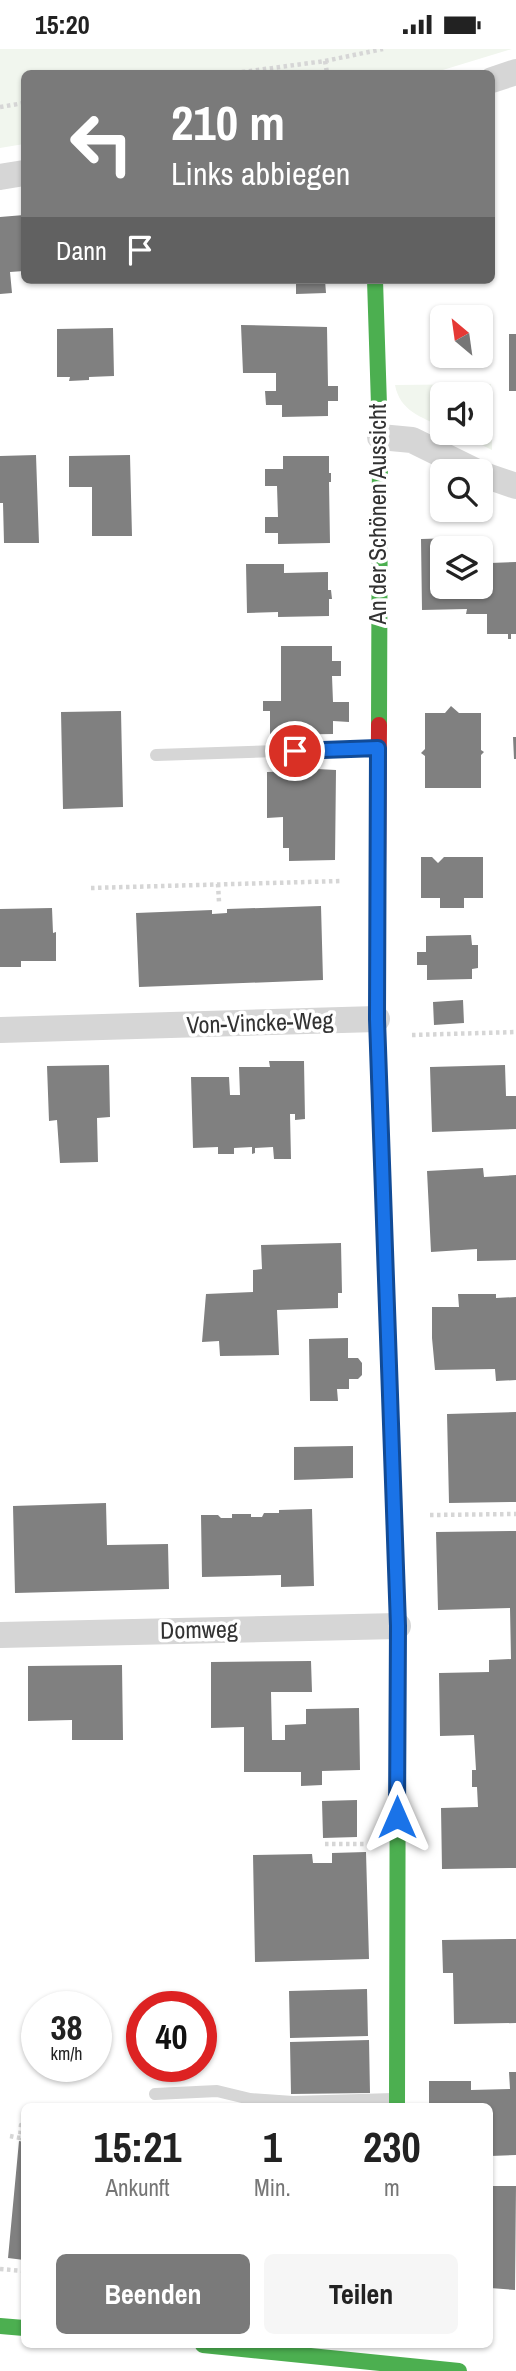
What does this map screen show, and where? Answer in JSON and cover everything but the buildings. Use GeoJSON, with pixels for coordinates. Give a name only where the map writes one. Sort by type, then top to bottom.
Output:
{"type":"FeatureCollection","features":[{"type":"Feature","properties":{"kind":"street"},"geometry":{"type":"LineString","coordinates":[[495,79],[516,72]]}},
{"type":"Feature","properties":{"kind":"street"},"geometry":{"type":"LineString","coordinates":[[0,177],[21,174]]}},
{"type":"Feature","properties":{"kind":"street","name":"An der Schönen Aussicht"},"geometry":{"type":"LineString","coordinates":[[375,284],[380,437],[377,1019],[398,1626],[397,2103]]}},
{"type":"Feature","properties":{"kind":"street"},"geometry":{"type":"LineString","coordinates":[[380,437],[412,440],[451,459]]}},
{"type":"Feature","properties":{"kind":"street"},"geometry":{"type":"LineString","coordinates":[[493,478],[516,486]]}},
{"type":"Feature","properties":{"kind":"street","name":"Von-Vincke-Weg"},"geometry":{"type":"LineString","coordinates":[[0,1030],[377,1019]]}},
{"type":"Feature","properties":{"kind":"street","name":"Domweg"},"geometry":{"type":"LineString","coordinates":[[0,1635],[398,1626]]}},
{"type":"Feature","properties":{"kind":"street"},"geometry":{"type":"LineString","coordinates":[[0,2326],[21,2328]]}},
{"type":"Feature","properties":{"kind":"street"},"geometry":{"type":"LineString","coordinates":[[267,2348],[395,2354],[459,2371]]}},
{"type":"Feature","properties":{"kind":"lane"},"geometry":{"type":"LineString","coordinates":[[156,755],[378,748]]}},
{"type":"Feature","properties":{"kind":"lane"},"geometry":{"type":"LineString","coordinates":[[155,2094],[217,2091],[250,2099],[293,2102],[397,2103]]}},
{"type":"Feature","properties":{"kind":"path"},"geometry":{"type":"LineString","coordinates":[[258,70],[325,61],[383,49]]}},
{"type":"Feature","properties":{"kind":"path"},"geometry":{"type":"LineString","coordinates":[[325,61],[326,70]]}},
{"type":"Feature","properties":{"kind":"path"},"geometry":{"type":"LineString","coordinates":[[0,107],[21,104]]}},
{"type":"Feature","properties":{"kind":"path"},"geometry":{"type":"LineString","coordinates":[[91,888],[377,880]]}},
{"type":"Feature","properties":{"kind":"path"},"geometry":{"type":"LineString","coordinates":[[218,884],[219,902]]}},
{"type":"Feature","properties":{"kind":"path"},"geometry":{"type":"LineString","coordinates":[[377,1019],[413,1035],[516,1032]]}},
{"type":"Feature","properties":{"kind":"path"},"geometry":{"type":"LineString","coordinates":[[394,1516],[516,1514]]}},
{"type":"Feature","properties":{"kind":"path"},"geometry":{"type":"LineString","coordinates":[[10,2136],[21,2137]]}},
{"type":"Feature","properties":{"kind":"path"},"geometry":{"type":"LineString","coordinates":[[0,2269],[21,2271]]}},
{"type":"Feature","properties":{"kind":"shaded area"},"geometry":{"type":"Polygon","coordinates":[[[0,49],[512,49],[443,70],[21,70],[21,144],[0,148],[0,49]]]}},
{"type":"Feature","properties":{"kind":"shaded area"},"geometry":{"type":"Polygon","coordinates":[[[395,385],[430,385],[430,421],[407,407],[395,385]]]}},
{"type":"Feature","properties":{"kind":"traffic: fast"},"geometry":{"type":"LineString","coordinates":[[375,284],[380,437],[379,725]]}},
{"type":"Feature","properties":{"kind":"traffic: fast"},"geometry":{"type":"LineString","coordinates":[[379,1086],[398,1626],[397,2103]]}},
{"type":"Feature","properties":{"kind":"traffic: fast"},"geometry":{"type":"LineString","coordinates":[[0,2326],[21,2328]]}},
{"type":"Feature","properties":{"kind":"traffic: fast"},"geometry":{"type":"LineString","coordinates":[[233,2348],[459,2371]]}},
{"type":"Feature","properties":{"kind":"traffic: jam"},"geometry":{"type":"LineString","coordinates":[[379,725],[379,1086]]}},
{"type":"Feature","properties":{"kind":"route"},"geometry":{"type":"LineString","coordinates":[[295,751],[378,748],[377,1019],[398,1626],[397,1817]]}}]}
